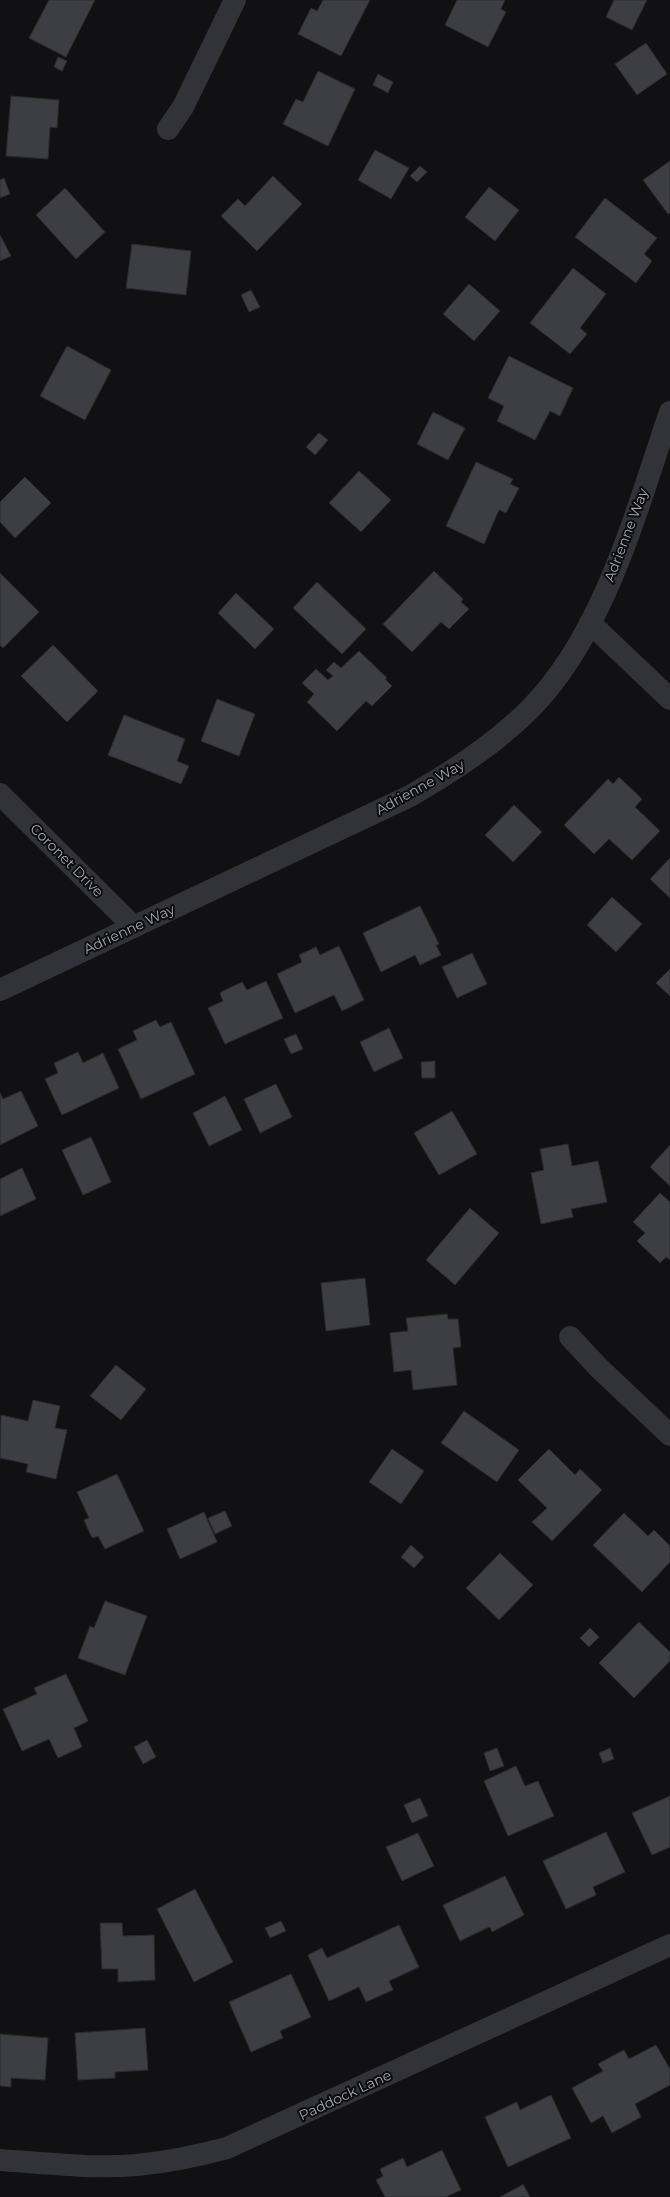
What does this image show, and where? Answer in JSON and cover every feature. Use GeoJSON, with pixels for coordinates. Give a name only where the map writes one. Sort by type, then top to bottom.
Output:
{"type":"FeatureCollection","features":[{"type":"Feature","properties":{"kind":"street"},"geometry":{"type":"LineString","coordinates":[[168,129],[183,107],[235,0]]}},
{"type":"Feature","properties":{"kind":"street","name":"Adrienne Way"},"geometry":{"type":"LineString","coordinates":[[0,990],[410,796],[466,762],[530,709],[561,673],[590,624],[620,556],[670,412]]}},
{"type":"Feature","properties":{"kind":"street"},"geometry":{"type":"LineString","coordinates":[[590,624],[670,700]]}},
{"type":"Feature","properties":{"kind":"street","name":"Coronet Drive"},"geometry":{"type":"LineString","coordinates":[[0,794],[134,927]]}},
{"type":"Feature","properties":{"kind":"street"},"geometry":{"type":"LineString","coordinates":[[570,1337],[599,1368],[670,1436]]}},
{"type":"Feature","properties":{"kind":"street","name":"Paddock Lane"},"geometry":{"type":"LineString","coordinates":[[0,2160],[100,2166],[136,2165],[179,2160],[227,2148],[670,1945]]}},
{"type":"Feature","properties":{"kind":"building"},"geometry":{"type":"Polygon","coordinates":[[[49,0],[95,0],[66,57],[29,38],[49,0]]]}},
{"type":"Feature","properties":{"kind":"building"},"geometry":{"type":"Polygon","coordinates":[[[323,0],[370,0],[341,56],[298,34],[311,8],[317,11],[323,0]]]}},
{"type":"Feature","properties":{"kind":"building"},"geometry":{"type":"Polygon","coordinates":[[[457,0],[505,0],[501,9],[506,12],[488,47],[445,25],[457,0]]]}},
{"type":"Feature","properties":{"kind":"building"},"geometry":{"type":"Polygon","coordinates":[[[614,0],[647,0],[632,30],[606,17],[614,0]]]}},
{"type":"Feature","properties":{"kind":"building"},"geometry":{"type":"Polygon","coordinates":[[[646,43],[667,74],[637,95],[615,64],[646,43]]]}},
{"type":"Feature","properties":{"kind":"building"},"geometry":{"type":"Polygon","coordinates":[[[58,57],[67,61],[62,71],[54,67],[58,57]]]}},
{"type":"Feature","properties":{"kind":"building"},"geometry":{"type":"Polygon","coordinates":[[[318,71],[355,89],[328,146],[283,124],[296,99],[303,102],[318,71]]]}},
{"type":"Feature","properties":{"kind":"building"},"geometry":{"type":"Polygon","coordinates":[[[378,74],[393,82],[388,93],[373,85],[378,74]]]}},
{"type":"Feature","properties":{"kind":"building"},"geometry":{"type":"Polygon","coordinates":[[[11,96],[59,100],[57,128],[50,127],[48,159],[6,156],[11,96]]]}},
{"type":"Feature","properties":{"kind":"building"},"geometry":{"type":"Polygon","coordinates":[[[375,150],[409,168],[391,199],[358,180],[375,150]]]}},
{"type":"Feature","properties":{"kind":"building"},"geometry":{"type":"Polygon","coordinates":[[[670,161],[670,213],[668,214],[643,180],[670,161]]]}},
{"type":"Feature","properties":{"kind":"building"},"geometry":{"type":"Polygon","coordinates":[[[420,166],[427,172],[417,182],[410,176],[420,166]]]}},
{"type":"Feature","properties":{"kind":"building"},"geometry":{"type":"Polygon","coordinates":[[[273,176],[302,204],[257,251],[221,216],[238,199],[245,206],[273,176]]]}},
{"type":"Feature","properties":{"kind":"building"},"geometry":{"type":"Polygon","coordinates":[[[4,178],[10,194],[0,198],[0,180],[4,178]]]}},
{"type":"Feature","properties":{"kind":"building"},"geometry":{"type":"Polygon","coordinates":[[[489,187],[519,210],[495,241],[465,217],[489,187]]]}},
{"type":"Feature","properties":{"kind":"building"},"geometry":{"type":"Polygon","coordinates":[[[65,188],[105,232],[76,259],[36,215],[65,188]]]}},
{"type":"Feature","properties":{"kind":"building"},"geometry":{"type":"Polygon","coordinates":[[[605,198],[657,238],[644,254],[652,261],[636,283],[575,237],[605,198]]]}},
{"type":"Feature","properties":{"kind":"building"},"geometry":{"type":"Polygon","coordinates":[[[0,235],[11,256],[0,261],[0,235]]]}},
{"type":"Feature","properties":{"kind":"building"},"geometry":{"type":"Polygon","coordinates":[[[132,244],[191,251],[186,295],[126,288],[132,244]]]}},
{"type":"Feature","properties":{"kind":"building"},"geometry":{"type":"Polygon","coordinates":[[[573,268],[606,294],[580,328],[587,334],[570,354],[530,323],[573,268]]]}},
{"type":"Feature","properties":{"kind":"building"},"geometry":{"type":"Polygon","coordinates":[[[469,284],[500,311],[474,341],[443,314],[469,284]]]}},
{"type":"Feature","properties":{"kind":"building"},"geometry":{"type":"Polygon","coordinates":[[[251,290],[260,307],[249,312],[241,295],[251,290]]]}},
{"type":"Feature","properties":{"kind":"building"},"geometry":{"type":"Polygon","coordinates":[[[67,346],[111,370],[85,420],[40,396],[67,346]]]}},
{"type":"Feature","properties":{"kind":"building"},"geometry":{"type":"Polygon","coordinates":[[[509,356],[573,388],[560,416],[550,411],[535,440],[497,421],[504,406],[488,398],[509,356]]]}},
{"type":"Feature","properties":{"kind":"building"},"geometry":{"type":"Polygon","coordinates":[[[433,412],[465,428],[448,460],[417,444],[433,412]]]}},
{"type":"Feature","properties":{"kind":"building"},"geometry":{"type":"Polygon","coordinates":[[[319,433],[328,440],[315,455],[306,447],[319,433]]]}},
{"type":"Feature","properties":{"kind":"building"},"geometry":{"type":"Polygon","coordinates":[[[476,462],[513,479],[510,484],[519,488],[506,513],[499,510],[484,544],[446,526],[476,462]]]}},
{"type":"Feature","properties":{"kind":"building"},"geometry":{"type":"Polygon","coordinates":[[[359,471],[391,500],[361,532],[329,503],[359,471]]]}},
{"type":"Feature","properties":{"kind":"building"},"geometry":{"type":"Polygon","coordinates":[[[25,477],[51,503],[15,538],[0,522],[0,502],[25,477]]]}},
{"type":"Feature","properties":{"kind":"building"},"geometry":{"type":"Polygon","coordinates":[[[434,571],[463,599],[461,602],[469,609],[449,629],[441,622],[412,652],[383,624],[434,571]]]}},
{"type":"Feature","properties":{"kind":"building"},"geometry":{"type":"Polygon","coordinates":[[[0,573],[39,612],[3,648],[0,645],[0,573]]]}},
{"type":"Feature","properties":{"kind":"building"},"geometry":{"type":"Polygon","coordinates":[[[317,582],[366,629],[342,654],[293,608],[317,582]]]}},
{"type":"Feature","properties":{"kind":"building"},"geometry":{"type":"Polygon","coordinates":[[[236,593],[274,629],[255,649],[218,613],[236,593]]]}},
{"type":"Feature","properties":{"kind":"building"},"geometry":{"type":"Polygon","coordinates":[[[53,645],[98,691],[67,722],[21,676],[53,645]]]}},
{"type":"Feature","properties":{"kind":"building"},"geometry":{"type":"Polygon","coordinates":[[[359,651],[387,678],[385,679],[392,686],[372,706],[366,701],[337,731],[307,702],[314,694],[302,683],[316,669],[328,680],[333,676],[326,670],[334,662],[341,668],[359,651]]]}},
{"type":"Feature","properties":{"kind":"building"},"geometry":{"type":"Polygon","coordinates":[[[217,699],[255,714],[239,756],[201,741],[217,699]]]}},
{"type":"Feature","properties":{"kind":"building"},"geometry":{"type":"Polygon","coordinates":[[[124,715],[185,739],[177,761],[189,766],[181,784],[108,755],[124,715]]]}},
{"type":"Feature","properties":{"kind":"building"},"geometry":{"type":"Polygon","coordinates":[[[619,777],[642,799],[635,807],[660,831],[632,860],[609,839],[594,854],[564,825],[608,779],[613,784],[619,777]]]}},
{"type":"Feature","properties":{"kind":"building"},"geometry":{"type":"Polygon","coordinates":[[[514,805],[542,832],[513,862],[485,835],[514,805]]]}},
{"type":"Feature","properties":{"kind":"building"},"geometry":{"type":"Polygon","coordinates":[[[670,858],[670,898],[650,879],[670,858]]]}},
{"type":"Feature","properties":{"kind":"building"},"geometry":{"type":"Polygon","coordinates":[[[612,897],[642,924],[616,952],[587,925],[612,897]]]}},
{"type":"Feature","properties":{"kind":"building"},"geometry":{"type":"Polygon","coordinates":[[[420,906],[439,944],[436,945],[441,955],[420,965],[415,955],[381,972],[363,933],[420,906]]]}},
{"type":"Feature","properties":{"kind":"building"},"geometry":{"type":"Polygon","coordinates":[[[339,946],[364,1000],[342,1011],[334,995],[295,1013],[277,974],[302,962],[299,955],[316,947],[320,955],[339,946]]]}},
{"type":"Feature","properties":{"kind":"building"},"geometry":{"type":"Polygon","coordinates":[[[472,953],[487,984],[457,998],[442,967],[472,953]]]}},
{"type":"Feature","properties":{"kind":"building"},"geometry":{"type":"Polygon","coordinates":[[[670,969],[670,996],[656,983],[670,969]]]}},
{"type":"Feature","properties":{"kind":"building"},"geometry":{"type":"Polygon","coordinates":[[[266,981],[283,1018],[225,1044],[208,1008],[223,1001],[220,993],[242,982],[247,990],[266,981]]]}},
{"type":"Feature","properties":{"kind":"building"},"geometry":{"type":"Polygon","coordinates":[[[156,1020],[160,1027],[171,1022],[195,1074],[141,1099],[118,1049],[137,1040],[133,1031],[156,1020]]]}},
{"type":"Feature","properties":{"kind":"building"},"geometry":{"type":"Polygon","coordinates":[[[389,1028],[403,1058],[374,1072],[360,1042],[389,1028]]]}},
{"type":"Feature","properties":{"kind":"building"},"geometry":{"type":"Polygon","coordinates":[[[296,1034],[303,1049],[291,1054],[284,1039],[296,1034]]]}},
{"type":"Feature","properties":{"kind":"building"},"geometry":{"type":"Polygon","coordinates":[[[78,1052],[83,1063],[103,1053],[119,1088],[62,1115],[45,1079],[58,1073],[54,1063],[78,1052]]]}},
{"type":"Feature","properties":{"kind":"building"},"geometry":{"type":"Polygon","coordinates":[[[435,1061],[435,1078],[422,1078],[421,1062],[435,1061]]]}},
{"type":"Feature","properties":{"kind":"building"},"geometry":{"type":"Polygon","coordinates":[[[276,1084],[292,1117],[260,1133],[244,1099],[276,1084]]]}},
{"type":"Feature","properties":{"kind":"building"},"geometry":{"type":"Polygon","coordinates":[[[21,1091],[38,1126],[0,1145],[0,1093],[3,1099],[21,1091]]]}},
{"type":"Feature","properties":{"kind":"building"},"geometry":{"type":"Polygon","coordinates":[[[225,1096],[242,1130],[209,1146],[193,1113],[225,1096]]]}},
{"type":"Feature","properties":{"kind":"building"},"geometry":{"type":"Polygon","coordinates":[[[452,1111],[477,1154],[439,1175],[414,1133],[452,1111]]]}},
{"type":"Feature","properties":{"kind":"building"},"geometry":{"type":"Polygon","coordinates":[[[91,1137],[111,1182],[83,1195],[62,1150],[91,1137]]]}},
{"type":"Feature","properties":{"kind":"building"},"geometry":{"type":"Polygon","coordinates":[[[568,1144],[572,1166],[598,1161],[607,1202],[571,1209],[573,1217],[541,1224],[531,1173],[544,1170],[540,1149],[568,1144]]]}},
{"type":"Feature","properties":{"kind":"building"},"geometry":{"type":"Polygon","coordinates":[[[670,1145],[670,1186],[650,1167],[670,1145]]]}},
{"type":"Feature","properties":{"kind":"building"},"geometry":{"type":"Polygon","coordinates":[[[22,1168],[36,1199],[0,1216],[0,1179],[22,1168]]]}},
{"type":"Feature","properties":{"kind":"building"},"geometry":{"type":"Polygon","coordinates":[[[660,1193],[670,1202],[670,1260],[666,1257],[660,1263],[637,1241],[645,1233],[633,1222],[660,1193]]]}},
{"type":"Feature","properties":{"kind":"building"},"geometry":{"type":"Polygon","coordinates":[[[470,1208],[499,1233],[455,1285],[426,1260],[470,1208]]]}},
{"type":"Feature","properties":{"kind":"building"},"geometry":{"type":"Polygon","coordinates":[[[365,1278],[370,1325],[326,1331],[321,1283],[365,1278]]]}},
{"type":"Feature","properties":{"kind":"building"},"geometry":{"type":"Polygon","coordinates":[[[447,1314],[448,1319],[458,1319],[461,1347],[453,1348],[457,1385],[413,1390],[411,1370],[394,1372],[390,1333],[408,1331],[406,1318],[447,1314]]]}},
{"type":"Feature","properties":{"kind":"building"},"geometry":{"type":"Polygon","coordinates":[[[116,1365],[146,1389],[121,1420],[90,1396],[116,1365]]]}},
{"type":"Feature","properties":{"kind":"building"},"geometry":{"type":"Polygon","coordinates":[[[33,1400],[60,1406],[55,1428],[67,1430],[56,1479],[26,1472],[28,1464],[0,1458],[1,1415],[28,1421],[33,1400]]]}},
{"type":"Feature","properties":{"kind":"building"},"geometry":{"type":"Polygon","coordinates":[[[464,1411],[519,1450],[497,1482],[441,1443],[464,1411]]]}},
{"type":"Feature","properties":{"kind":"building"},"geometry":{"type":"Polygon","coordinates":[[[392,1449],[424,1471],[401,1504],[369,1482],[392,1449]]]}},
{"type":"Feature","properties":{"kind":"building"},"geometry":{"type":"Polygon","coordinates":[[[549,1449],[575,1475],[580,1469],[602,1490],[552,1541],[532,1522],[547,1508],[518,1480],[549,1449]]]}},
{"type":"Feature","properties":{"kind":"building"},"geometry":{"type":"Polygon","coordinates":[[[117,1474],[144,1531],[105,1549],[98,1536],[93,1538],[91,1536],[84,1520],[89,1518],[77,1492],[117,1474]]]}},
{"type":"Feature","properties":{"kind":"building"},"geometry":{"type":"Polygon","coordinates":[[[225,1511],[232,1526],[215,1534],[208,1518],[225,1511]]]}},
{"type":"Feature","properties":{"kind":"building"},"geometry":{"type":"Polygon","coordinates":[[[204,1512],[217,1542],[180,1559],[167,1529],[204,1512]]]}},
{"type":"Feature","properties":{"kind":"building"},"geometry":{"type":"Polygon","coordinates":[[[624,1513],[648,1536],[654,1530],[670,1546],[670,1562],[642,1592],[593,1545],[624,1513]]]}},
{"type":"Feature","properties":{"kind":"building"},"geometry":{"type":"Polygon","coordinates":[[[411,1545],[424,1557],[414,1568],[401,1557],[411,1545]]]}},
{"type":"Feature","properties":{"kind":"building"},"geometry":{"type":"Polygon","coordinates":[[[500,1553],[533,1585],[499,1620],[466,1588],[500,1553]]]}},
{"type":"Feature","properties":{"kind":"building"},"geometry":{"type":"Polygon","coordinates":[[[105,1601],[147,1616],[125,1675],[78,1658],[90,1626],[94,1628],[105,1601]]]}},
{"type":"Feature","properties":{"kind":"building"},"geometry":{"type":"Polygon","coordinates":[[[639,1622],[670,1652],[670,1661],[634,1698],[599,1663],[639,1622]]]}},
{"type":"Feature","properties":{"kind":"building"},"geometry":{"type":"Polygon","coordinates":[[[590,1628],[599,1637],[589,1647],[580,1638],[590,1628]]]}},
{"type":"Feature","properties":{"kind":"building"},"geometry":{"type":"Polygon","coordinates":[[[66,1674],[88,1721],[74,1728],[82,1747],[58,1758],[49,1739],[22,1751],[3,1709],[37,1694],[34,1688],[66,1674]]]}},
{"type":"Feature","properties":{"kind":"building"},"geometry":{"type":"Polygon","coordinates":[[[147,1740],[156,1757],[143,1764],[134,1747],[147,1740]]]}},
{"type":"Feature","properties":{"kind":"building"},"geometry":{"type":"Polygon","coordinates":[[[497,1748],[504,1766],[490,1771],[484,1753],[497,1748]]]}},
{"type":"Feature","properties":{"kind":"building"},"geometry":{"type":"Polygon","coordinates":[[[610,1748],[614,1759],[603,1763],[599,1753],[610,1748]]]}},
{"type":"Feature","properties":{"kind":"building"},"geometry":{"type":"Polygon","coordinates":[[[516,1766],[525,1786],[538,1781],[554,1816],[508,1836],[484,1781],[516,1766]]]}},
{"type":"Feature","properties":{"kind":"building"},"geometry":{"type":"Polygon","coordinates":[[[670,1796],[670,1847],[652,1855],[632,1813],[670,1796]]]}},
{"type":"Feature","properties":{"kind":"building"},"geometry":{"type":"Polygon","coordinates":[[[420,1798],[428,1816],[412,1823],[404,1805],[420,1798]]]}},
{"type":"Feature","properties":{"kind":"building"},"geometry":{"type":"Polygon","coordinates":[[[606,1832],[625,1872],[593,1887],[596,1895],[566,1909],[543,1861],[606,1832]]]}},
{"type":"Feature","properties":{"kind":"building"},"geometry":{"type":"Polygon","coordinates":[[[418,1833],[434,1866],[402,1881],[386,1847],[418,1833]]]}},
{"type":"Feature","properties":{"kind":"building"},"geometry":{"type":"Polygon","coordinates":[[[505,1876],[524,1915],[492,1932],[490,1927],[460,1941],[443,1905],[505,1876]]]}},
{"type":"Feature","properties":{"kind":"building"},"geometry":{"type":"Polygon","coordinates":[[[195,1889],[233,1962],[194,1982],[157,1909],[195,1889]]]}},
{"type":"Feature","properties":{"kind":"building"},"geometry":{"type":"Polygon","coordinates":[[[281,1921],[286,1931],[270,1938],[265,1928],[281,1921]]]}},
{"type":"Feature","properties":{"kind":"building"},"geometry":{"type":"Polygon","coordinates":[[[100,1923],[122,1923],[123,1936],[154,1935],[155,1980],[118,1982],[118,1969],[102,1969],[100,1923]]]}},
{"type":"Feature","properties":{"kind":"building"},"geometry":{"type":"Polygon","coordinates":[[[399,1925],[419,1967],[389,1981],[393,1990],[366,2002],[359,1987],[329,2001],[308,1955],[322,1948],[327,1958],[399,1925]]]}},
{"type":"Feature","properties":{"kind":"building"},"geometry":{"type":"Polygon","coordinates":[[[291,1974],[311,2017],[280,2031],[283,2038],[251,2052],[229,2002],[291,1974]]]}},
{"type":"Feature","properties":{"kind":"building"},"geometry":{"type":"Polygon","coordinates":[[[145,2028],[148,2070],[115,2072],[115,2078],[78,2080],[75,2033],[145,2028]]]}},
{"type":"Feature","properties":{"kind":"building"},"geometry":{"type":"Polygon","coordinates":[[[0,2034],[48,2038],[45,2080],[11,2078],[11,2087],[0,2086],[0,2034]]]}},
{"type":"Feature","properties":{"kind":"building"},"geometry":{"type":"Polygon","coordinates":[[[656,2045],[670,2069],[670,2085],[635,2104],[641,2117],[612,2133],[603,2116],[591,2123],[572,2088],[603,2071],[598,2064],[616,2054],[624,2050],[629,2059],[656,2045]]]}},
{"type":"Feature","properties":{"kind":"building"},"geometry":{"type":"Polygon","coordinates":[[[551,2095],[571,2138],[508,2167],[485,2117],[517,2102],[520,2110],[551,2095]]]}},
{"type":"Feature","properties":{"kind":"building"},"geometry":{"type":"Polygon","coordinates":[[[442,2150],[461,2190],[446,2197],[385,2197],[376,2180],[383,2176],[380,2169],[403,2158],[407,2167],[442,2150]]]}},
{"type":"Feature","properties":{"kind":"building"},"geometry":{"type":"Polygon","coordinates":[[[523,2184],[530,2197],[500,2197],[522,2185],[523,2184]]]}}]}
